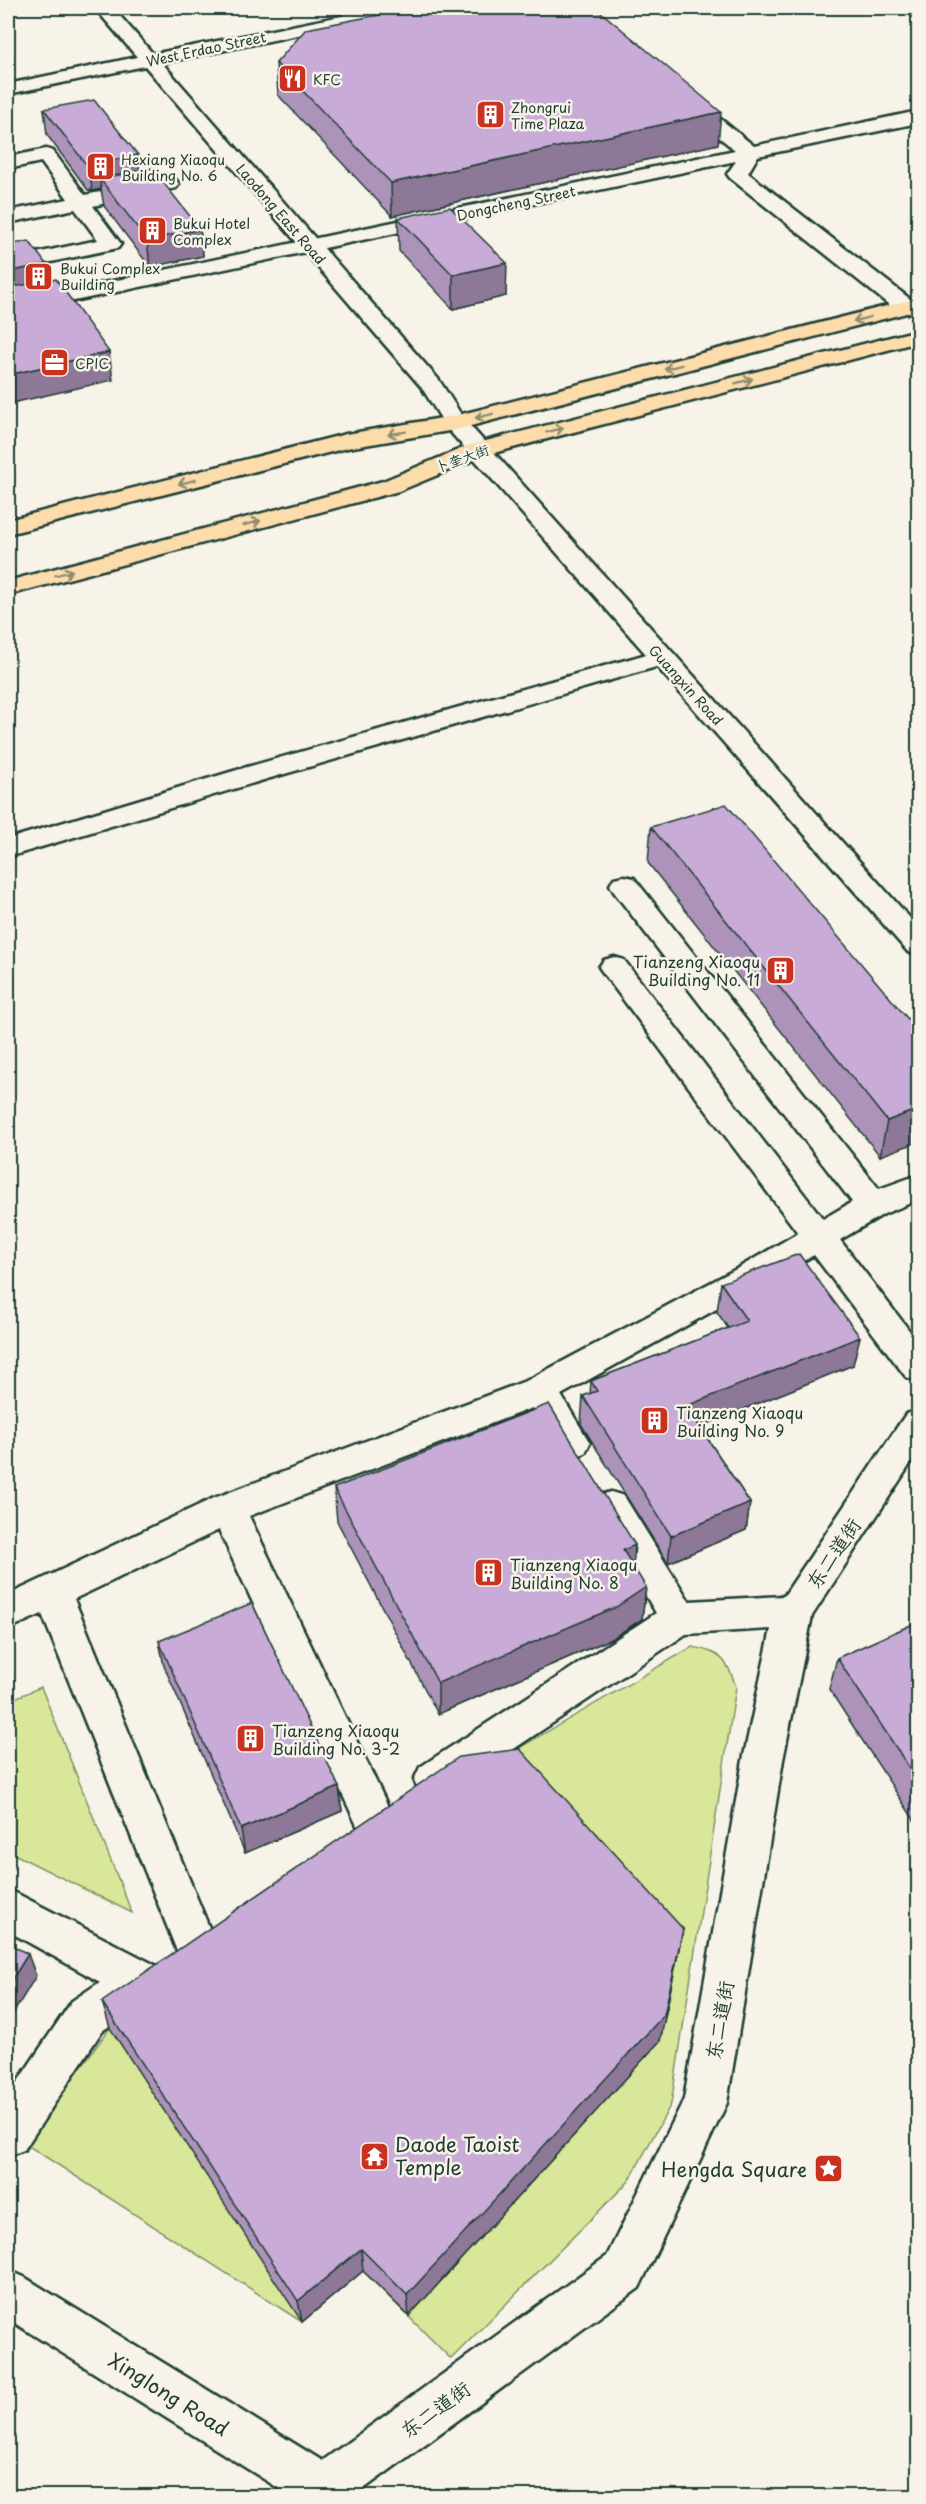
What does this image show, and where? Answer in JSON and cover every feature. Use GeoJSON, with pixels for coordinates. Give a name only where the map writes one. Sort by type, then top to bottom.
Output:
{"type":"FeatureCollection","features":[{"type":"Feature","properties":{"kind":"main road","name":"卜奎大街"},"geometry":{"type":"LineString","coordinates":[[8,526],[346,441],[455,423],[912,306]]}},
{"type":"Feature","properties":{"kind":"main road","name":"卜奎大街"},"geometry":{"type":"LineString","coordinates":[[8,588],[391,486],[478,450],[918,336]]}},
{"type":"Feature","properties":{"kind":"street","name":"Laodong East Road"},"geometry":{"type":"LineString","coordinates":[[104,8],[431,385],[455,423]]}},
{"type":"Feature","properties":{"kind":"street","name":"West Erdao Street"},"geometry":{"type":"LineString","coordinates":[[8,89],[148,61],[351,13],[404,8]]}},
{"type":"Feature","properties":{"kind":"street"},"geometry":{"type":"LineString","coordinates":[[670,88],[751,153],[737,174],[912,306]]}},
{"type":"Feature","properties":{"kind":"street","name":"Dongcheng Street"},"geometry":{"type":"LineString","coordinates":[[8,309],[918,117]]}},
{"type":"Feature","properties":{"kind":"street"},"geometry":{"type":"LineString","coordinates":[[8,163],[46,155],[111,244],[8,266]]}},
{"type":"Feature","properties":{"kind":"street"},"geometry":{"type":"LineString","coordinates":[[8,217],[169,184]]}},
{"type":"Feature","properties":{"kind":"street","name":"Guangxin Road"},"geometry":{"type":"LineString","coordinates":[[455,423],[918,945]]}},
{"type":"Feature","properties":{"kind":"street"},"geometry":{"type":"LineString","coordinates":[[8,848],[257,773],[662,658]]}},
{"type":"Feature","properties":{"kind":"street"},"geometry":{"type":"LineString","coordinates":[[624,885],[873,1204]]}},
{"type":"Feature","properties":{"kind":"street"},"geometry":{"type":"LineString","coordinates":[[614,967],[918,1367]]}},
{"type":"Feature","properties":{"kind":"street"},"geometry":{"type":"LineString","coordinates":[[8,1613],[227,1509],[540,1390],[752,1276],[873,1204],[918,1187]]}},
{"type":"Feature","properties":{"kind":"street"},"geometry":{"type":"LineString","coordinates":[[540,1390],[679,1618]]}},
{"type":"Feature","properties":{"kind":"street","name":"东二道街"},"geometry":{"type":"LineString","coordinates":[[322,2494],[623,2272],[705,2103],[764,1760],[794,1612],[918,1424]]}},
{"type":"Feature","properties":{"kind":"street"},"geometry":{"type":"LineString","coordinates":[[227,1509],[360,1829],[679,1618],[794,1612]]}},
{"type":"Feature","properties":{"kind":"street"},"geometry":{"type":"LineString","coordinates":[[8,2134],[87,2016],[209,1933],[51,1592]]}},
{"type":"Feature","properties":{"kind":"street"},"geometry":{"type":"LineString","coordinates":[[8,1909],[139,1981]]}},
{"type":"Feature","properties":{"kind":"street","name":"Xinglong Road"},"geometry":{"type":"LineString","coordinates":[[8,2294],[322,2494]]}},
{"type":"Feature","properties":{"kind":"green space","name":"Daode Taoist Temple"},"geometry":{"type":"Polygon","coordinates":[[[692,1647],[710,1651],[721,1658],[726,1663],[736,1687],[671,2104],[629,2181],[451,2359],[363,2271],[302,2322],[24,2143],[110,2028],[451,1788],[692,1647]]]}},
{"type":"Feature","properties":{"kind":"green space"},"geometry":{"type":"Polygon","coordinates":[[[41,1687],[132,1913],[8,1851],[8,1701],[41,1687]]]}},
{"type":"Feature","properties":{"kind":"building","name":"Zhongrui Time Plaza"},"geometry":{"type":"Polygon","coordinates":[[[415,8],[596,8],[721,112],[391,183],[276,63],[306,29],[415,8]]]}},
{"type":"Feature","properties":{"kind":"building"},"geometry":{"type":"Polygon","coordinates":[[[94,100],[138,155],[89,165],[85,163],[44,109],[94,100]]]}},
{"type":"Feature","properties":{"kind":"building"},"geometry":{"type":"Polygon","coordinates":[[[152,168],[200,229],[147,240],[100,179],[152,168]]]}},
{"type":"Feature","properties":{"kind":"building"},"geometry":{"type":"Polygon","coordinates":[[[450,207],[507,263],[453,275],[398,218],[450,207]]]}},
{"type":"Feature","properties":{"kind":"building"},"geometry":{"type":"Polygon","coordinates":[[[29,241],[46,264],[8,272],[8,245],[29,241]]]}},
{"type":"Feature","properties":{"kind":"building"},"geometry":{"type":"Polygon","coordinates":[[[56,279],[109,352],[8,375],[8,288],[56,279]]]}},
{"type":"Feature","properties":{"kind":"building","name":"Tianzeng Xiaoqu Building No. 11"},"geometry":{"type":"Polygon","coordinates":[[[726,804],[918,1031],[918,1109],[887,1121],[651,827],[726,804]]]}},
{"type":"Feature","properties":{"kind":"building","name":"Tianzeng Xiaoqu Building No. 9"},"geometry":{"type":"Polygon","coordinates":[[[799,1254],[860,1337],[686,1406],[750,1503],[671,1536],[583,1396],[597,1391],[591,1381],[747,1321],[721,1283],[799,1254]]]}},
{"type":"Feature","properties":{"kind":"building","name":"Tianzeng Xiaoqu Building No. 8"},"geometry":{"type":"Polygon","coordinates":[[[549,1404],[635,1545],[623,1550],[646,1587],[616,1607],[438,1683],[334,1488],[549,1404]]]}},
{"type":"Feature","properties":{"kind":"building","name":"Tianzeng Xiaoqu Building No. 3-2"},"geometry":{"type":"Polygon","coordinates":[[[252,1603],[339,1787],[241,1829],[159,1641],[252,1603]]]}},
{"type":"Feature","properties":{"kind":"building"},"geometry":{"type":"Polygon","coordinates":[[[918,1622],[918,1781],[837,1658],[918,1622]]]}},
{"type":"Feature","properties":{"kind":"building","name":"Daode Taoist Temple"},"geometry":{"type":"Polygon","coordinates":[[[520,1749],[683,1929],[664,2015],[407,2295],[361,2249],[298,2301],[102,2002],[459,1757],[520,1749]]]}},
{"type":"Feature","properties":{"kind":"building"},"geometry":{"type":"Polygon","coordinates":[[[8,1943],[28,1954],[8,1986],[8,1943]]]}},
{"type":"Feature","properties":{"kind":"place","name":"KFC"},"geometry":{"type":"Point","coordinates":[292,79]}},
{"type":"Feature","properties":{"kind":"place","name":"Zhongrui Time Plaza"},"geometry":{"type":"Point","coordinates":[490,115]}},
{"type":"Feature","properties":{"kind":"place","name":"Hexiang Xiaoqu Building No. 6"},"geometry":{"type":"Point","coordinates":[100,167]}},
{"type":"Feature","properties":{"kind":"place","name":"Bukui Hotel Complex"},"geometry":{"type":"Point","coordinates":[152,231]}},
{"type":"Feature","properties":{"kind":"place","name":"Bukui Complex Building"},"geometry":{"type":"Point","coordinates":[39,276]}},
{"type":"Feature","properties":{"kind":"place","name":"CPIC"},"geometry":{"type":"Point","coordinates":[54,363]}},
{"type":"Feature","properties":{"kind":"place","name":"Tianzeng Xiaoqu Building No. 11"},"geometry":{"type":"Point","coordinates":[781,970]}},
{"type":"Feature","properties":{"kind":"place","name":"Tianzeng Xiaoqu Building No. 9"},"geometry":{"type":"Point","coordinates":[655,1421]}},
{"type":"Feature","properties":{"kind":"place","name":"Tianzeng Xiaoqu Building No. 8"},"geometry":{"type":"Point","coordinates":[489,1573]}},
{"type":"Feature","properties":{"kind":"place","name":"Tianzeng Xiaoqu Building No. 3-2"},"geometry":{"type":"Point","coordinates":[251,1739]}},
{"type":"Feature","properties":{"kind":"place","name":"Daode Taoist Temple"},"geometry":{"type":"Point","coordinates":[374,2156]}},
{"type":"Feature","properties":{"kind":"place","name":"Hengda Square"},"geometry":{"type":"Point","coordinates":[828,2169]}}]}
